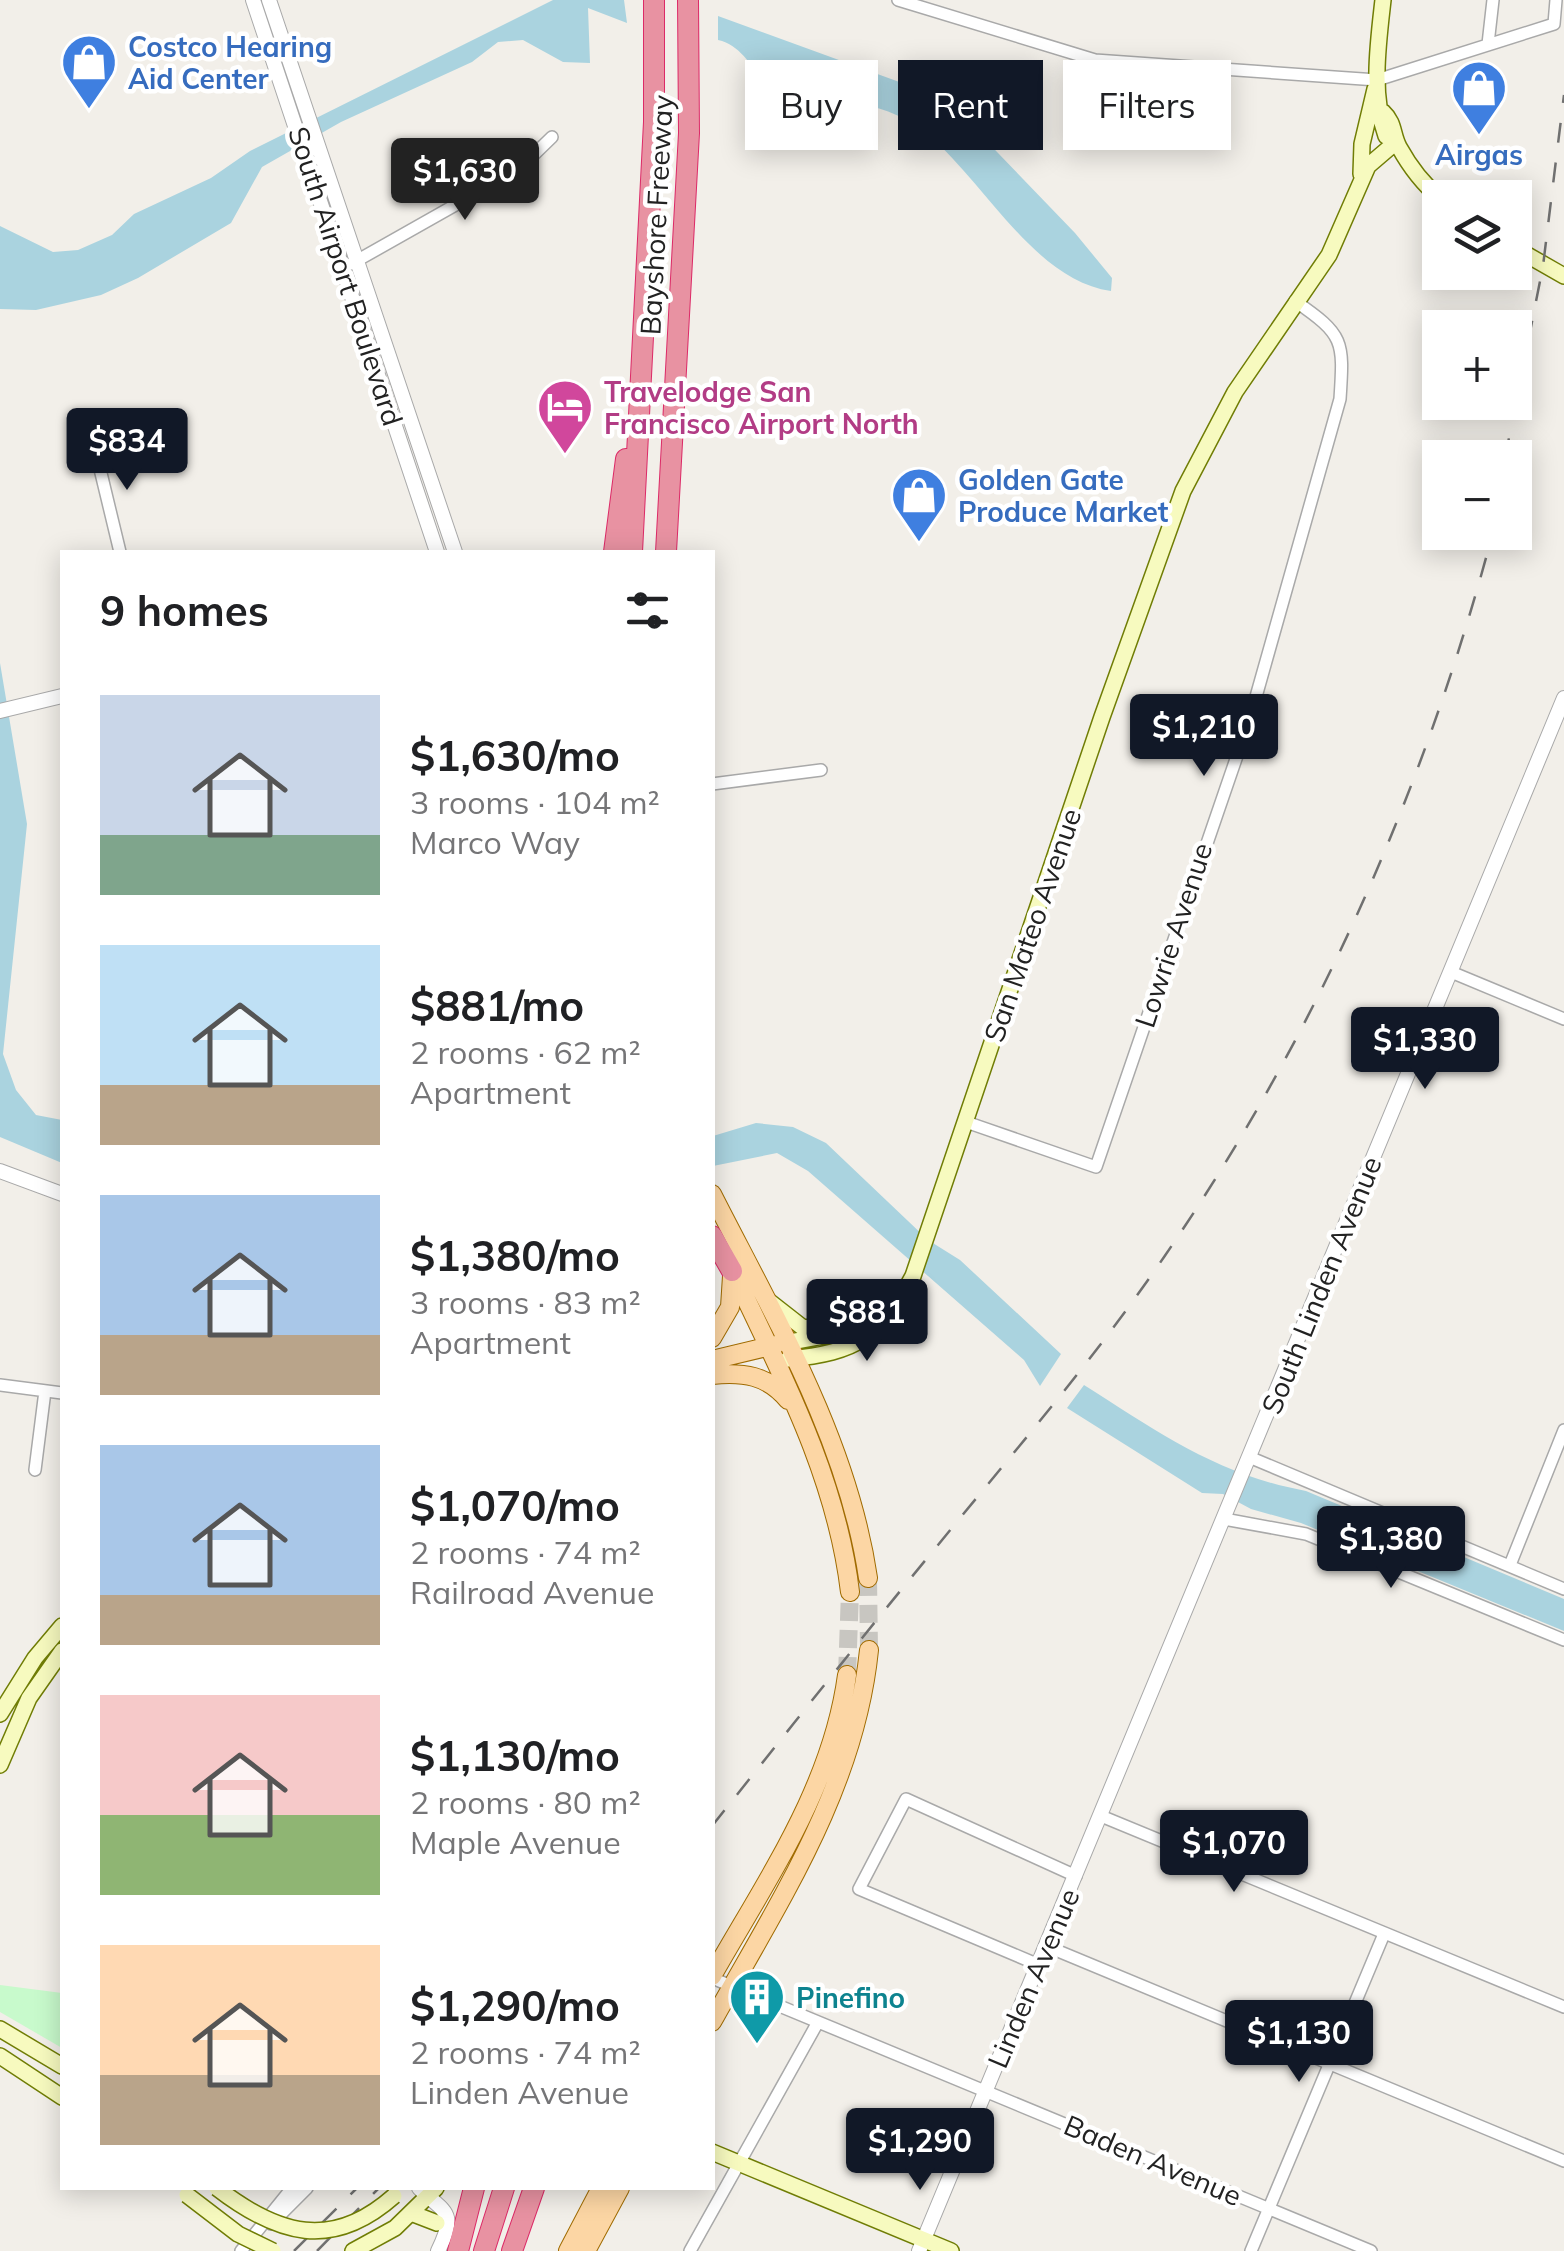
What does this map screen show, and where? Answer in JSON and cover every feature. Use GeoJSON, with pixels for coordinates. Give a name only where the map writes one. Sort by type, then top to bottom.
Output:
{"type":"FeatureCollection","features":[{"type":"Feature","properties":{"kind":"highway","name":"Bayshore Freeway"},"geometry":{"type":"LineString","coordinates":[[632,550],[653,146],[651,0]]}},
{"type":"Feature","properties":{"kind":"highway","name":"Bayshore Freeway"},"geometry":{"type":"LineString","coordinates":[[666,550],[689,121],[688,0]]}},
{"type":"Feature","properties":{"kind":"highway"},"geometry":{"type":"LineString","coordinates":[[614,550],[641,374]]}},
{"type":"Feature","properties":{"kind":"highway"},"geometry":{"type":"LineString","coordinates":[[672,442],[677,550]]}},
{"type":"Feature","properties":{"kind":"highway"},"geometry":{"type":"LineString","coordinates":[[715,1239],[732,1270]]}},
{"type":"Feature","properties":{"kind":"highway"},"geometry":{"type":"LineString","coordinates":[[445,2250],[473,2190]]}},
{"type":"Feature","properties":{"kind":"highway"},"geometry":{"type":"LineString","coordinates":[[484,2251],[503,2190]]}},
{"type":"Feature","properties":{"kind":"highway"},"geometry":{"type":"LineString","coordinates":[[512,2251],[532,2194]]}},
{"type":"Feature","properties":{"kind":"main road","name":"San Mateo Avenue"},"geometry":{"type":"LineString","coordinates":[[780,1352],[833,1353],[878,1331],[916,1268],[1183,491],[1234,392],[1345,226],[1364,172],[1362,144],[1377,80],[1383,0]]}},
{"type":"Feature","properties":{"kind":"main road","name":"San Mateo Avenue"},"geometry":{"type":"LineString","coordinates":[[1377,80],[1383,112],[1391,119],[1396,142]]}},
{"type":"Feature","properties":{"kind":"main road"},"geometry":{"type":"LineString","coordinates":[[1364,172],[1396,142],[1424,180]]}},
{"type":"Feature","properties":{"kind":"main road"},"geometry":{"type":"LineString","coordinates":[[1364,172],[1409,164]]}},
{"type":"Feature","properties":{"kind":"main road"},"geometry":{"type":"LineString","coordinates":[[1532,258],[1564,276]]}},
{"type":"Feature","properties":{"kind":"main road"},"geometry":{"type":"LineString","coordinates":[[715,1200],[767,1301],[804,1426],[832,1499],[850,1592]]}},
{"type":"Feature","properties":{"kind":"main road"},"geometry":{"type":"LineString","coordinates":[[715,1333],[730,1307],[732,1270]]}},
{"type":"Feature","properties":{"kind":"main road"},"geometry":{"type":"LineString","coordinates":[[732,1270],[817,1408],[850,1494],[868,1578]]}},
{"type":"Feature","properties":{"kind":"main road"},"geometry":{"type":"LineString","coordinates":[[767,1301],[802,1327],[848,1329]]}},
{"type":"Feature","properties":{"kind":"main road"},"geometry":{"type":"LineString","coordinates":[[715,1374],[848,1329],[886,1304],[897,1302]]}},
{"type":"Feature","properties":{"kind":"main road"},"geometry":{"type":"LineString","coordinates":[[715,1360],[780,1352]]}},
{"type":"Feature","properties":{"kind":"main road"},"geometry":{"type":"LineString","coordinates":[[817,1408],[815,1372],[833,1353]]}},
{"type":"Feature","properties":{"kind":"main road"},"geometry":{"type":"LineString","coordinates":[[715,1375],[742,1374],[765,1380],[786,1398],[804,1426]]}},
{"type":"Feature","properties":{"kind":"main road"},"geometry":{"type":"LineString","coordinates":[[0,1714],[34,1658],[60,1628]]}},
{"type":"Feature","properties":{"kind":"main road"},"geometry":{"type":"LineString","coordinates":[[715,2017],[842,1777],[860,1718],[870,1650]]}},
{"type":"Feature","properties":{"kind":"main road"},"geometry":{"type":"LineString","coordinates":[[0,1764],[30,1698],[60,1654]]}},
{"type":"Feature","properties":{"kind":"main road"},"geometry":{"type":"LineString","coordinates":[[715,1972],[816,1790],[836,1734],[848,1675]]}},
{"type":"Feature","properties":{"kind":"main road"},"geometry":{"type":"LineString","coordinates":[[0,2029],[60,2065]]}},
{"type":"Feature","properties":{"kind":"main road"},"geometry":{"type":"LineString","coordinates":[[0,2056],[60,2095]]}},
{"type":"Feature","properties":{"kind":"main road"},"geometry":{"type":"LineString","coordinates":[[0,2064],[25,2071]]}},
{"type":"Feature","properties":{"kind":"main road"},"geometry":{"type":"LineString","coordinates":[[715,2153],[922,2245],[951,2251]]}},
{"type":"Feature","properties":{"kind":"main road"},"geometry":{"type":"LineString","coordinates":[[220,2190],[270,2224],[308,2233],[354,2224],[398,2192]]}},
{"type":"Feature","properties":{"kind":"main road"},"geometry":{"type":"LineString","coordinates":[[353,2251],[386,2235],[411,2214],[428,2190]]}},
{"type":"Feature","properties":{"kind":"main road"},"geometry":{"type":"LineString","coordinates":[[568,2251],[600,2190]]}},
{"type":"Feature","properties":{"kind":"main road"},"geometry":{"type":"LineString","coordinates":[[586,2251],[619,2190]]}},
{"type":"Feature","properties":{"kind":"main road"},"geometry":{"type":"LineString","coordinates":[[182,2191],[238,2234],[273,2251]]}},
{"type":"Feature","properties":{"kind":"main road"},"geometry":{"type":"LineString","coordinates":[[411,2214],[437,2223]]}},
{"type":"Feature","properties":{"kind":"street","name":"South Airport Boulevard"},"geometry":{"type":"LineString","coordinates":[[254,0],[303,124]]}},
{"type":"Feature","properties":{"kind":"street","name":"South Airport Boulevard"},"geometry":{"type":"LineString","coordinates":[[269,0],[310,147],[454,550]]}},
{"type":"Feature","properties":{"kind":"street"},"geometry":{"type":"LineString","coordinates":[[898,0],[1095,60],[1377,80],[1554,24],[1556,0]]}},
{"type":"Feature","properties":{"kind":"street"},"geometry":{"type":"LineString","coordinates":[[1488,44],[1492,0]]}},
{"type":"Feature","properties":{"kind":"street"},"geometry":{"type":"LineString","coordinates":[[350,264],[519,169],[552,137]]}},
{"type":"Feature","properties":{"kind":"street","name":"South Airport Boulevard"},"geometry":{"type":"LineString","coordinates":[[350,264],[437,550]]}},
{"type":"Feature","properties":{"kind":"street","name":"Lowrie Avenue"},"geometry":{"type":"LineString","coordinates":[[966,1122],[1096,1167],[1230,766],[1250,718],[1340,399],[1344,349],[1333,328],[1295,302]]}},
{"type":"Feature","properties":{"kind":"street"},"geometry":{"type":"LineString","coordinates":[[94,444],[120,550]]}},
{"type":"Feature","properties":{"kind":"street"},"geometry":{"type":"LineString","coordinates":[[8,709],[60,696]]}},
{"type":"Feature","properties":{"kind":"street","name":"South Linden Avenue"},"geometry":{"type":"LineString","coordinates":[[1101,1816],[1564,698]]}},
{"type":"Feature","properties":{"kind":"street"},"geometry":{"type":"LineString","coordinates":[[715,784],[821,770]]}},
{"type":"Feature","properties":{"kind":"street"},"geometry":{"type":"LineString","coordinates":[[1451,972],[1564,1019]]}},
{"type":"Feature","properties":{"kind":"street"},"geometry":{"type":"LineString","coordinates":[[0,1172],[60,1193]]}},
{"type":"Feature","properties":{"kind":"street"},"geometry":{"type":"LineString","coordinates":[[0,1385],[60,1393]]}},
{"type":"Feature","properties":{"kind":"street"},"geometry":{"type":"LineString","coordinates":[[35,1470],[44,1391]]}},
{"type":"Feature","properties":{"kind":"street"},"geometry":{"type":"LineString","coordinates":[[1510,1565],[1564,1430]]}},
{"type":"Feature","properties":{"kind":"street"},"geometry":{"type":"LineString","coordinates":[[1247,1462],[1564,1588]]}},
{"type":"Feature","properties":{"kind":"street"},"geometry":{"type":"LineString","coordinates":[[1226,1512],[1306,1534],[1564,1640]]}},
{"type":"Feature","properties":{"kind":"street"},"geometry":{"type":"LineString","coordinates":[[1039,1966],[859,1889],[906,1799],[1076,1876]]}},
{"type":"Feature","properties":{"kind":"street"},"geometry":{"type":"LineString","coordinates":[[1101,1816],[1564,2006]]}},
{"type":"Feature","properties":{"kind":"street","name":"Linden Avenue"},"geometry":{"type":"LineString","coordinates":[[922,2245],[1101,1816]]}},
{"type":"Feature","properties":{"kind":"street"},"geometry":{"type":"LineString","coordinates":[[1251,2251],[1384,1934]]}},
{"type":"Feature","properties":{"kind":"street"},"geometry":{"type":"LineString","coordinates":[[1046,1946],[1564,2162]]}},
{"type":"Feature","properties":{"kind":"street","name":"Baden Avenue"},"geometry":{"type":"LineString","coordinates":[[715,1978],[1371,2251]]}},
{"type":"Feature","properties":{"kind":"street"},"geometry":{"type":"LineString","coordinates":[[690,2251],[818,2022]]}},
{"type":"Feature","properties":{"kind":"street"},"geometry":{"type":"LineString","coordinates":[[241,2251],[290,2190]]}},
{"type":"Feature","properties":{"kind":"street"},"geometry":{"type":"LineString","coordinates":[[255,2234],[304,2190]]}},
{"type":"Feature","properties":{"kind":"street"},"geometry":{"type":"LineString","coordinates":[[428,2190],[442,2203],[446,2217],[445,2250]]}},
{"type":"Feature","properties":{"kind":"street"},"geometry":{"type":"LineString","coordinates":[[428,2190],[445,2250]]}},
{"type":"Feature","properties":{"kind":"green space"},"geometry":{"type":"Polygon","coordinates":[[[0,1985],[60,1993],[60,2047],[0,2012],[0,1985]]]}},
{"type":"Feature","properties":{"kind":"water"},"geometry":{"type":"Polygon","coordinates":[[[553,0],[624,0],[627,23],[588,8],[590,63],[563,62],[523,40],[498,42],[472,62],[341,122],[262,167],[231,223],[138,278],[101,295],[36,310],[0,309],[0,226],[53,252],[78,250],[112,235],[134,214],[211,178],[250,151],[553,0]]]}},
{"type":"Feature","properties":{"kind":"water"},"geometry":{"type":"Polygon","coordinates":[[[718,16],[839,60],[747,60],[736,48],[718,40],[718,16]]]}},
{"type":"Feature","properties":{"kind":"water"},"geometry":{"type":"Polygon","coordinates":[[[878,74],[898,82],[898,116],[878,109],[878,74]]]}},
{"type":"Feature","properties":{"kind":"water"},"geometry":{"type":"Polygon","coordinates":[[[944,150],[995,150],[1075,233],[1112,278],[1111,291],[1083,283],[1057,268],[1009,224],[944,150]]]}},
{"type":"Feature","properties":{"kind":"water"},"geometry":{"type":"Polygon","coordinates":[[[0,663],[27,824],[3,1054],[16,1090],[36,1115],[60,1120],[60,1162],[0,1137],[0,663]]]}},
{"type":"Feature","properties":{"kind":"water"},"geometry":{"type":"Polygon","coordinates":[[[756,1123],[793,1127],[826,1143],[928,1240],[960,1260],[1061,1354],[1040,1386],[1024,1360],[808,1171],[777,1153],[715,1166],[715,1135],[756,1123]]]}},
{"type":"Feature","properties":{"kind":"water"},"geometry":{"type":"Polygon","coordinates":[[[1084,1385],[1217,1463],[1306,1491],[1564,1599],[1564,1631],[1301,1523],[1251,1509],[1223,1494],[1202,1493],[1067,1408],[1084,1385]]]}},
{"type":"Feature","properties":{"kind":"tunnel"},"geometry":{"type":"LineString","coordinates":[[868,1578],[869,1650]]}},
{"type":"Feature","properties":{"kind":"tunnel"},"geometry":{"type":"LineString","coordinates":[[847,1675],[850,1592]]}},
{"type":"Feature","properties":{"kind":"railway"},"geometry":{"type":"LineString","coordinates":[[1509,440],[1543,266],[1564,95]]}},
{"type":"Feature","properties":{"kind":"railway"},"geometry":{"type":"LineString","coordinates":[[715,1822],[1094,1353],[1202,1200],[1256,1111],[1352,925],[1431,732],[1488,550]]}},
{"type":"Feature","properties":{"kind":"railway"},"geometry":{"type":"LineString","coordinates":[[294,2251],[355,2190]]}},
{"type":"Feature","properties":{"kind":"railway"},"geometry":{"type":"LineString","coordinates":[[317,2251],[377,2190]]}},
{"type":"Feature","properties":{"kind":"place","name":"Costco Hearing Aid Center"},"geometry":{"type":"Point","coordinates":[89,111]}},
{"type":"Feature","properties":{"kind":"place","name":"Airgas"},"geometry":{"type":"Point","coordinates":[1479,137]}},
{"type":"Feature","properties":{"kind":"place","name":"Travelodge San Francisco Airport North"},"geometry":{"type":"Point","coordinates":[565,456]}},
{"type":"Feature","properties":{"kind":"place","name":"Golden Gate Produce Market"},"geometry":{"type":"Point","coordinates":[919,544]}},
{"type":"Feature","properties":{"kind":"place","name":"Pinefino"},"geometry":{"type":"Point","coordinates":[757,2046]}}]}
